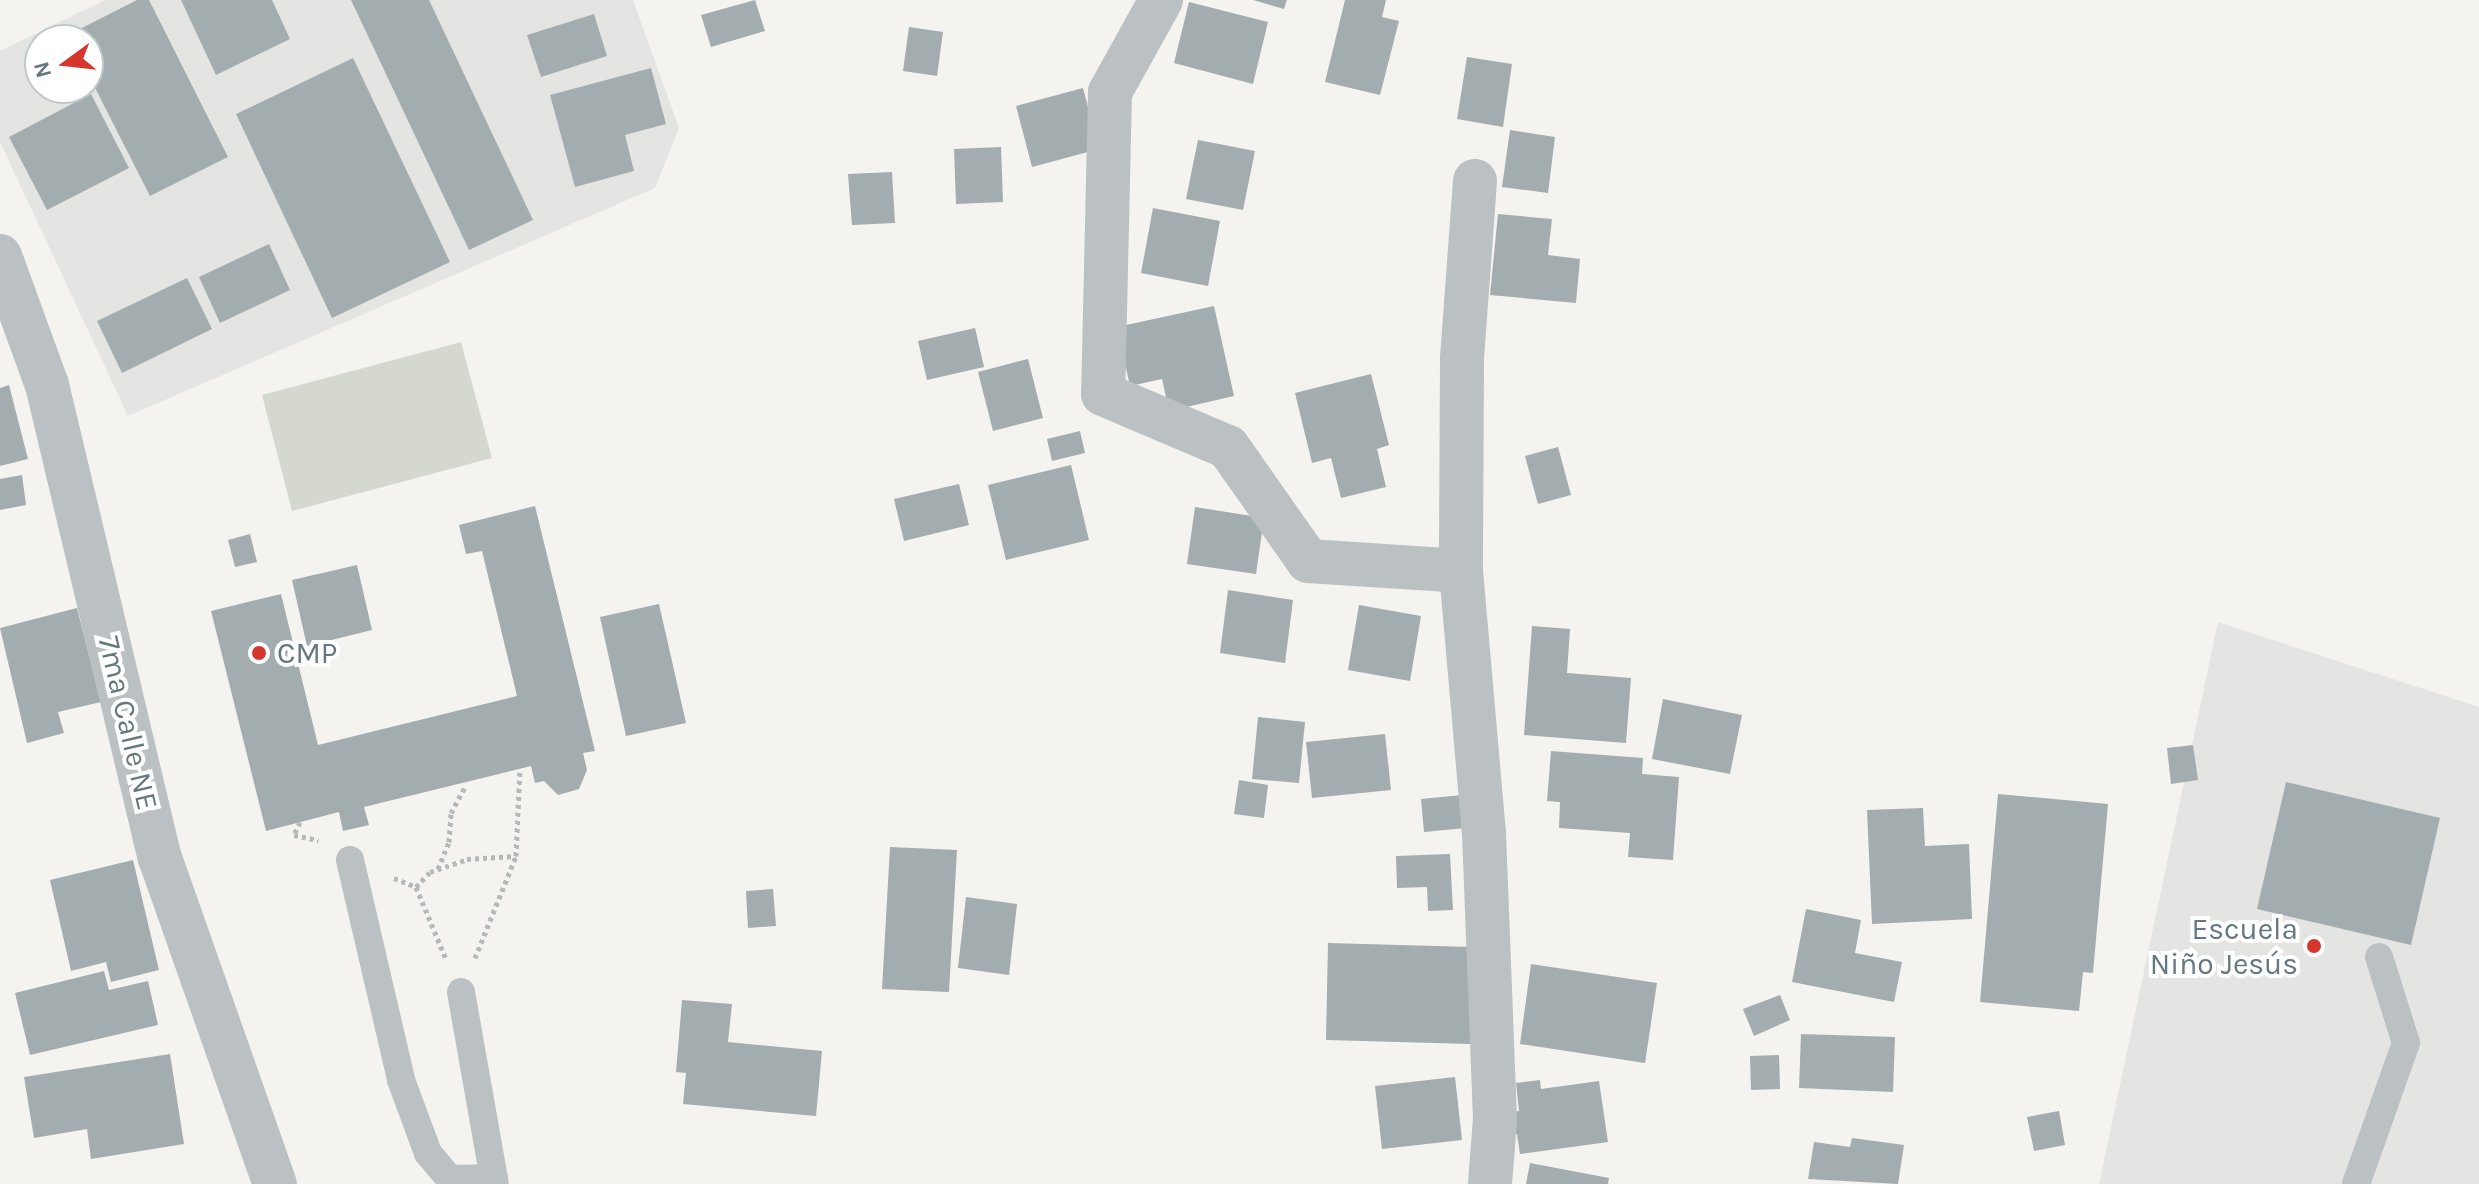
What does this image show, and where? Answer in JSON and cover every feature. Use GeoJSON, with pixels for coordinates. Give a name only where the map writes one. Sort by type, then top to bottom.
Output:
{"type":"FeatureCollection","features":[{"type":"Feature","properties":{"kind":"street"},"geometry":{"type":"LineString","coordinates":[[1161,0],[1110,92],[1103,394],[1228,447],[1308,561],[1461,571]]}},
{"type":"Feature","properties":{"kind":"street"},"geometry":{"type":"LineString","coordinates":[[1475,181],[1462,360],[1461,571],[1484,833],[1495,1119],[1490,1184]]}},
{"type":"Feature","properties":{"kind":"street","name":"7ma Calle NE"},"geometry":{"type":"LineString","coordinates":[[0,256],[47,385],[160,858],[275,1184]]}},
{"type":"Feature","properties":{"kind":"lane"},"geometry":{"type":"LineString","coordinates":[[350,860],[401,1080],[428,1153],[450,1179],[494,1181],[461,992]]}},
{"type":"Feature","properties":{"kind":"lane"},"geometry":{"type":"LineString","coordinates":[[2356,1184],[2406,1043],[2379,957]]}},
{"type":"Feature","properties":{"kind":"path"},"geometry":{"type":"LineString","coordinates":[[461,992],[516,856],[520,769]]}},
{"type":"Feature","properties":{"kind":"path"},"geometry":{"type":"LineString","coordinates":[[437,870],[449,842],[451,813],[465,787]]}},
{"type":"Feature","properties":{"kind":"path"},"geometry":{"type":"LineString","coordinates":[[416,887],[437,870],[467,859],[516,856]]}},
{"type":"Feature","properties":{"kind":"shaded area"},"geometry":{"type":"Polygon","coordinates":[[[105,0],[633,0],[679,128],[655,188],[128,416],[0,142],[0,51],[24,39],[24,104],[104,104],[104,24],[56,24],[105,0]]]}},
{"type":"Feature","properties":{"kind":"shaded area"},"geometry":{"type":"Polygon","coordinates":[[[461,342],[492,458],[292,511],[262,395],[461,342]]]}},
{"type":"Feature","properties":{"kind":"shaded area","name":"Escuela Niño Jesús"},"geometry":{"type":"Polygon","coordinates":[[[2218,622],[2479,707],[2479,1184],[2099,1184],[2218,622]]]}},
{"type":"Feature","properties":{"kind":"building"},"geometry":{"type":"Polygon","coordinates":[[[137,0],[149,0],[228,157],[150,196],[103,104],[104,24],[90,24],[137,0]]]}},
{"type":"Feature","properties":{"kind":"building"},"geometry":{"type":"Polygon","coordinates":[[[181,0],[272,0],[290,39],[216,75],[181,0]]]}},
{"type":"Feature","properties":{"kind":"building"},"geometry":{"type":"Polygon","coordinates":[[[351,0],[429,0],[533,220],[469,250],[351,0]]]}},
{"type":"Feature","properties":{"kind":"building"},"geometry":{"type":"Polygon","coordinates":[[[755,0],[765,31],[711,47],[701,15],[755,0]]]}},
{"type":"Feature","properties":{"kind":"building"},"geometry":{"type":"Polygon","coordinates":[[[1253,0],[1287,0],[1284,9],[1253,0]]]}},
{"type":"Feature","properties":{"kind":"building"},"geometry":{"type":"Polygon","coordinates":[[[1345,0],[1386,0],[1382,17],[1399,21],[1380,95],[1325,82],[1345,0]]]}},
{"type":"Feature","properties":{"kind":"building"},"geometry":{"type":"Polygon","coordinates":[[[1189,2],[1268,22],[1253,84],[1174,63],[1189,2]]]}},
{"type":"Feature","properties":{"kind":"building"},"geometry":{"type":"Polygon","coordinates":[[[594,14],[607,56],[541,77],[527,35],[594,14]]]}},
{"type":"Feature","properties":{"kind":"building"},"geometry":{"type":"Polygon","coordinates":[[[909,27],[943,32],[937,76],[903,71],[909,27]]]}},
{"type":"Feature","properties":{"kind":"building"},"geometry":{"type":"Polygon","coordinates":[[[1467,57],[1512,64],[1503,127],[1457,119],[1467,57]]]}},
{"type":"Feature","properties":{"kind":"building"},"geometry":{"type":"Polygon","coordinates":[[[353,58],[450,262],[332,318],[236,114],[353,58]]]}},
{"type":"Feature","properties":{"kind":"building"},"geometry":{"type":"Polygon","coordinates":[[[651,68],[666,124],[625,135],[634,171],[575,187],[550,95],[651,68]]]}},
{"type":"Feature","properties":{"kind":"building"},"geometry":{"type":"Polygon","coordinates":[[[1083,88],[1099,149],[1032,167],[1016,106],[1083,88]]]}},
{"type":"Feature","properties":{"kind":"building"},"geometry":{"type":"Polygon","coordinates":[[[72,104],[96,104],[129,168],[47,210],[9,137],[72,104]]]}},
{"type":"Feature","properties":{"kind":"building"},"geometry":{"type":"Polygon","coordinates":[[[1510,130],[1555,137],[1548,193],[1502,187],[1510,130]]]}},
{"type":"Feature","properties":{"kind":"building"},"geometry":{"type":"Polygon","coordinates":[[[1198,140],[1255,151],[1243,210],[1186,199],[1198,140]]]}},
{"type":"Feature","properties":{"kind":"building"},"geometry":{"type":"Polygon","coordinates":[[[1001,147],[1003,202],[956,204],[954,149],[1001,147]]]}},
{"type":"Feature","properties":{"kind":"building"},"geometry":{"type":"Polygon","coordinates":[[[892,172],[895,223],[852,225],[848,174],[892,172]]]}},
{"type":"Feature","properties":{"kind":"building"},"geometry":{"type":"Polygon","coordinates":[[[1153,208],[1220,221],[1208,286],[1141,273],[1153,208]]]}},
{"type":"Feature","properties":{"kind":"building"},"geometry":{"type":"Polygon","coordinates":[[[1498,214],[1552,219],[1548,255],[1580,259],[1576,303],[1490,295],[1498,214]]]}},
{"type":"Feature","properties":{"kind":"building"},"geometry":{"type":"Polygon","coordinates":[[[269,244],[290,290],[220,323],[199,277],[269,244]]]}},
{"type":"Feature","properties":{"kind":"building"},"geometry":{"type":"Polygon","coordinates":[[[187,278],[212,329],[122,373],[97,321],[187,278]]]}},
{"type":"Feature","properties":{"kind":"building"},"geometry":{"type":"Polygon","coordinates":[[[1214,306],[1234,396],[1169,411],[1162,379],[1130,386],[1117,327],[1214,306]]]}},
{"type":"Feature","properties":{"kind":"building"},"geometry":{"type":"Polygon","coordinates":[[[975,328],[984,367],[927,380],[918,341],[975,328]]]}},
{"type":"Feature","properties":{"kind":"building"},"geometry":{"type":"Polygon","coordinates":[[[1028,359],[1043,418],[993,431],[978,372],[1028,359]]]}},
{"type":"Feature","properties":{"kind":"building"},"geometry":{"type":"Polygon","coordinates":[[[1371,374],[1389,445],[1377,449],[1386,487],[1341,498],[1331,458],[1312,463],[1295,393],[1371,374]]]}},
{"type":"Feature","properties":{"kind":"building"},"geometry":{"type":"Polygon","coordinates":[[[9,385],[28,459],[0,466],[0,388],[9,385]]]}},
{"type":"Feature","properties":{"kind":"building"},"geometry":{"type":"Polygon","coordinates":[[[1080,431],[1085,453],[1052,461],[1047,439],[1080,431]]]}},
{"type":"Feature","properties":{"kind":"building"},"geometry":{"type":"Polygon","coordinates":[[[1558,447],[1571,495],[1538,504],[1525,456],[1558,447]]]}},
{"type":"Feature","properties":{"kind":"building"},"geometry":{"type":"Polygon","coordinates":[[[1071,465],[1089,540],[1006,560],[988,485],[1071,465]]]}},
{"type":"Feature","properties":{"kind":"building"},"geometry":{"type":"Polygon","coordinates":[[[22,475],[26,505],[0,510],[0,479],[22,475]]]}},
{"type":"Feature","properties":{"kind":"building"},"geometry":{"type":"Polygon","coordinates":[[[959,484],[969,525],[904,541],[894,499],[959,484]]]}},
{"type":"Feature","properties":{"kind":"building","name":"CMP"},"geometry":{"type":"Polygon","coordinates":[[[535,506],[595,751],[583,753],[587,770],[579,789],[558,795],[544,781],[535,783],[531,766],[364,807],[369,825],[343,831],[339,812],[266,831],[211,611],[281,594],[318,745],[517,696],[482,551],[466,554],[459,525],[535,506]]]}},
{"type":"Feature","properties":{"kind":"building"},"geometry":{"type":"Polygon","coordinates":[[[1195,507],[1264,518],[1256,574],[1187,564],[1195,507]]]}},
{"type":"Feature","properties":{"kind":"building"},"geometry":{"type":"Polygon","coordinates":[[[250,534],[257,562],[235,567],[228,540],[250,534]]]}},
{"type":"Feature","properties":{"kind":"building"},"geometry":{"type":"Polygon","coordinates":[[[357,565],[372,630],[307,646],[292,580],[357,565]]]}},
{"type":"Feature","properties":{"kind":"building"},"geometry":{"type":"Polygon","coordinates":[[[1228,590],[1293,600],[1285,663],[1220,653],[1228,590]]]}},
{"type":"Feature","properties":{"kind":"building"},"geometry":{"type":"Polygon","coordinates":[[[659,604],[686,723],[626,736],[600,617],[659,604]]]}},
{"type":"Feature","properties":{"kind":"building"},"geometry":{"type":"Polygon","coordinates":[[[1359,605],[1421,616],[1410,681],[1348,670],[1359,605]]]}},
{"type":"Feature","properties":{"kind":"building"},"geometry":{"type":"Polygon","coordinates":[[[77,608],[101,702],[58,712],[64,733],[27,743],[0,628],[77,608]]]}},
{"type":"Feature","properties":{"kind":"building"},"geometry":{"type":"Polygon","coordinates":[[[1532,626],[1570,629],[1567,673],[1631,678],[1626,743],[1524,735],[1532,626]]]}},
{"type":"Feature","properties":{"kind":"building"},"geometry":{"type":"Polygon","coordinates":[[[1663,699],[1742,715],[1730,774],[1652,759],[1663,699]]]}},
{"type":"Feature","properties":{"kind":"building"},"geometry":{"type":"Polygon","coordinates":[[[1258,717],[1305,722],[1299,783],[1252,779],[1258,717]]]}},
{"type":"Feature","properties":{"kind":"building"},"geometry":{"type":"Polygon","coordinates":[[[1385,734],[1391,790],[1312,798],[1306,742],[1385,734]]]}},
{"type":"Feature","properties":{"kind":"building"},"geometry":{"type":"Polygon","coordinates":[[[2193,745],[2198,780],[2171,784],[2167,748],[2193,745]]]}},
{"type":"Feature","properties":{"kind":"building"},"geometry":{"type":"Polygon","coordinates":[[[1551,751],[1643,758],[1642,774],[1679,777],[1673,860],[1628,857],[1630,833],[1559,828],[1560,802],[1547,801],[1551,751]]]}},
{"type":"Feature","properties":{"kind":"building"},"geometry":{"type":"Polygon","coordinates":[[[1239,780],[1268,785],[1264,818],[1234,814],[1239,780]]]}},
{"type":"Feature","properties":{"kind":"building"},"geometry":{"type":"Polygon","coordinates":[[[2286,782],[2440,818],[2411,945],[2257,909],[2286,782]]]}},
{"type":"Feature","properties":{"kind":"building"},"geometry":{"type":"Polygon","coordinates":[[[1998,794],[2108,804],[2093,973],[2083,972],[2079,1011],[1980,1002],[1998,794]]]}},
{"type":"Feature","properties":{"kind":"building"},"geometry":{"type":"Polygon","coordinates":[[[1463,795],[1466,828],[1424,832],[1421,799],[1463,795]]]}},
{"type":"Feature","properties":{"kind":"building"},"geometry":{"type":"Polygon","coordinates":[[[1923,808],[1925,846],[1969,844],[1972,919],[1872,924],[1867,810],[1923,808]]]}},
{"type":"Feature","properties":{"kind":"building"},"geometry":{"type":"Polygon","coordinates":[[[890,847],[957,850],[949,992],[882,989],[890,847]]]}},
{"type":"Feature","properties":{"kind":"building"},"geometry":{"type":"Polygon","coordinates":[[[1450,854],[1453,910],[1428,911],[1427,887],[1397,888],[1396,856],[1450,854]]]}},
{"type":"Feature","properties":{"kind":"building"},"geometry":{"type":"Polygon","coordinates":[[[133,860],[159,970],[111,982],[106,962],[71,971],[50,880],[133,860]]]}},
{"type":"Feature","properties":{"kind":"building"},"geometry":{"type":"Polygon","coordinates":[[[773,889],[776,926],[748,928],[746,891],[773,889]]]}},
{"type":"Feature","properties":{"kind":"building"},"geometry":{"type":"Polygon","coordinates":[[[966,897],[1017,904],[1009,975],[958,968],[966,897]]]}},
{"type":"Feature","properties":{"kind":"building"},"geometry":{"type":"Polygon","coordinates":[[[1806,909],[1861,920],[1855,953],[1902,962],[1894,1002],[1792,982],[1806,909]]]}},
{"type":"Feature","properties":{"kind":"building"},"geometry":{"type":"Polygon","coordinates":[[[1328,943],[1472,947],[1470,1044],[1326,1040],[1328,943]]]}},
{"type":"Feature","properties":{"kind":"building"},"geometry":{"type":"Polygon","coordinates":[[[1531,964],[1657,983],[1645,1063],[1520,1044],[1531,964]]]}},
{"type":"Feature","properties":{"kind":"building"},"geometry":{"type":"Polygon","coordinates":[[[104,971],[109,990],[148,981],[158,1025],[30,1055],[15,993],[104,971]]]}},
{"type":"Feature","properties":{"kind":"building"},"geometry":{"type":"Polygon","coordinates":[[[1780,995],[1790,1020],[1754,1036],[1743,1009],[1780,995]]]}},
{"type":"Feature","properties":{"kind":"building"},"geometry":{"type":"Polygon","coordinates":[[[682,1000],[732,1004],[728,1042],[822,1051],[816,1116],[683,1104],[686,1073],[676,1072],[682,1000]]]}},
{"type":"Feature","properties":{"kind":"building"},"geometry":{"type":"Polygon","coordinates":[[[1801,1034],[1895,1037],[1893,1092],[1799,1088],[1801,1034]]]}},
{"type":"Feature","properties":{"kind":"building"},"geometry":{"type":"Polygon","coordinates":[[[170,1054],[184,1144],[91,1159],[87,1129],[34,1138],[24,1077],[170,1054]]]}},
{"type":"Feature","properties":{"kind":"building"},"geometry":{"type":"Polygon","coordinates":[[[1779,1055],[1780,1089],[1751,1090],[1750,1056],[1779,1055]]]}},
{"type":"Feature","properties":{"kind":"building"},"geometry":{"type":"Polygon","coordinates":[[[1455,1077],[1462,1140],[1382,1149],[1375,1086],[1455,1077]]]}},
{"type":"Feature","properties":{"kind":"building"},"geometry":{"type":"Polygon","coordinates":[[[1540,1080],[1541,1089],[1599,1081],[1608,1142],[1520,1154],[1517,1134],[1512,1135],[1513,1112],[1519,1111],[1516,1083],[1540,1080]]]}},
{"type":"Feature","properties":{"kind":"building"},"geometry":{"type":"Polygon","coordinates":[[[2059,1111],[2065,1145],[2034,1151],[2027,1117],[2059,1111]]]}},
{"type":"Feature","properties":{"kind":"building"},"geometry":{"type":"Polygon","coordinates":[[[1852,1138],[1904,1145],[1898,1184],[1808,1179],[1814,1142],[1850,1147],[1852,1138]]]}},
{"type":"Feature","properties":{"kind":"building"},"geometry":{"type":"Polygon","coordinates":[[[1530,1163],[1609,1178],[1608,1184],[1526,1184],[1530,1163]]]}},
{"type":"Feature","properties":{"kind":"place","name":"CMP"},"geometry":{"type":"Point","coordinates":[259,653]}},
{"type":"Feature","properties":{"kind":"place","name":"Escuela Niño Jesús"},"geometry":{"type":"Point","coordinates":[2314,946]}}]}
